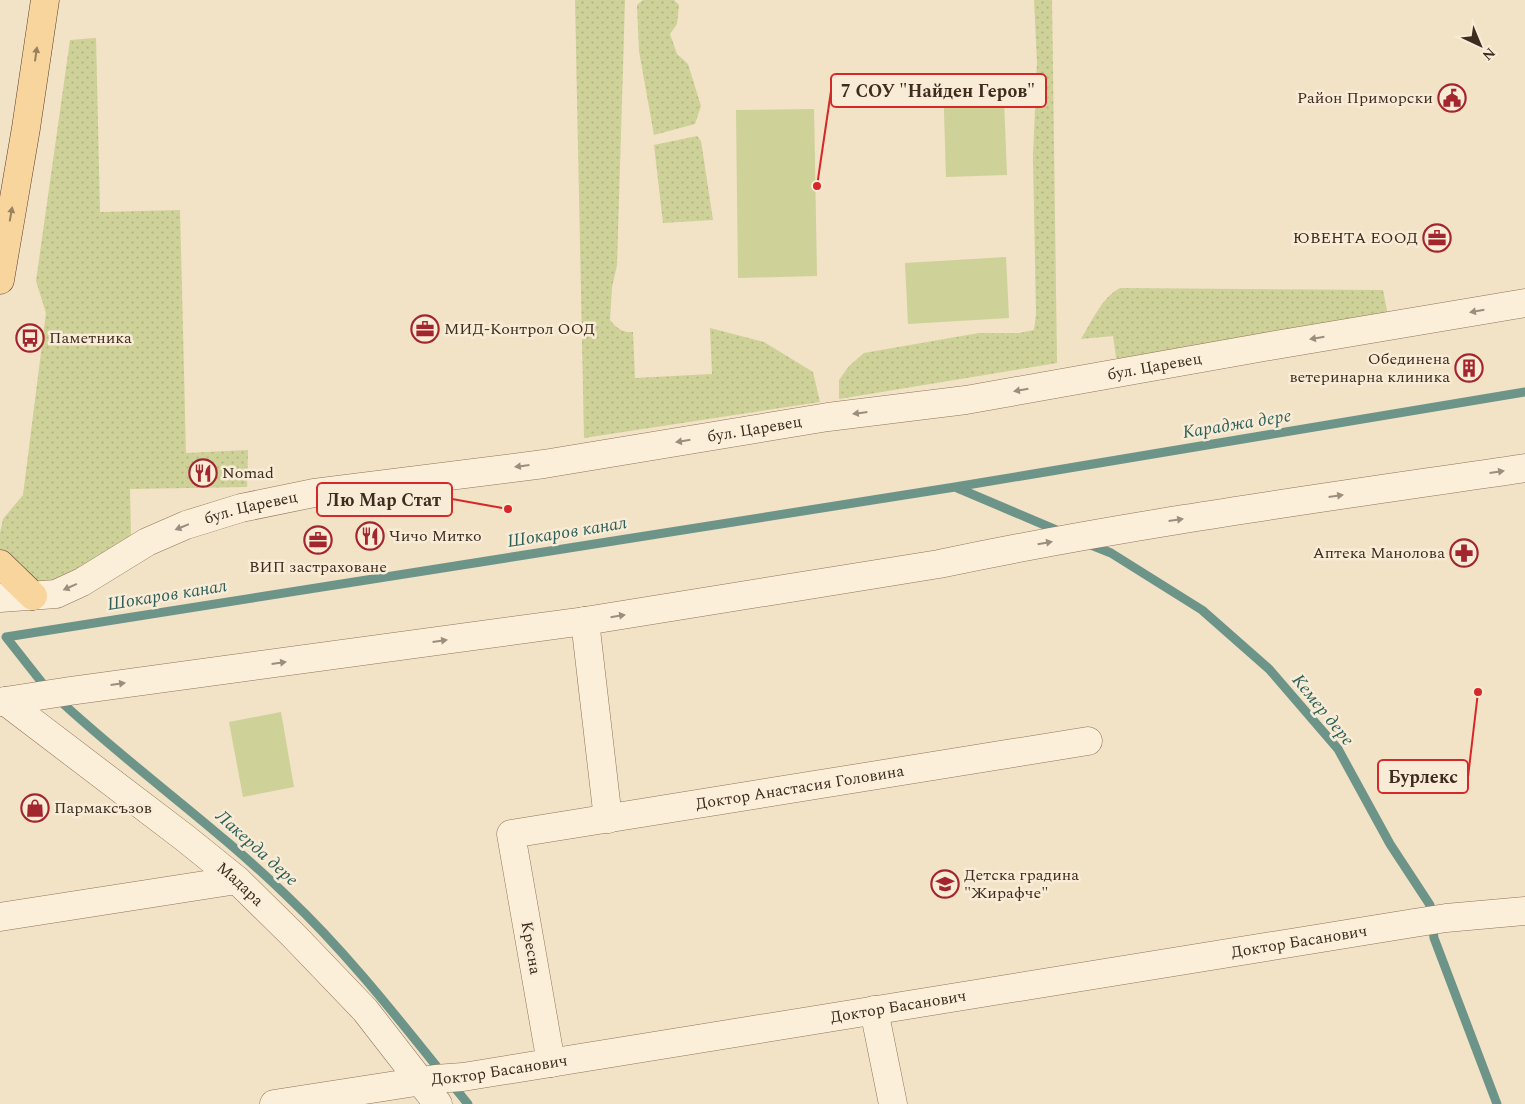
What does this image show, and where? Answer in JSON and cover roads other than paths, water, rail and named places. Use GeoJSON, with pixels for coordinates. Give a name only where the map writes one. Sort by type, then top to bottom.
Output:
{"type":"FeatureCollection","features":[{"type":"Feature","properties":{"kind":"main road"},"geometry":{"type":"LineString","coordinates":[[0,280],[26,128],[45,0]]}},
{"type":"Feature","properties":{"kind":"main road"},"geometry":{"type":"LineString","coordinates":[[0,564],[33,596]]}},
{"type":"Feature","properties":{"kind":"street","name":"бул. Царевец"},"geometry":{"type":"LineString","coordinates":[[0,598],[56,594],[82,582],[147,542],[186,525],[241,508],[314,493],[544,464],[828,417],[966,400],[1525,303]]}},
{"type":"Feature","properties":{"kind":"street"},"geometry":{"type":"LineString","coordinates":[[10,700],[585,621],[939,564],[1178,519],[1525,468]]}},
{"type":"Feature","properties":{"kind":"street"},"geometry":{"type":"LineString","coordinates":[[585,621],[608,819]]}},
{"type":"Feature","properties":{"kind":"street","name":"Мадара"},"geometry":{"type":"LineString","coordinates":[[10,700],[237,880],[365,1010],[431,1088]]}},
{"type":"Feature","properties":{"kind":"street","name":"Доктор Анастасия Головина"},"geometry":{"type":"LineString","coordinates":[[512,834],[1088,741]]}},
{"type":"Feature","properties":{"kind":"street","name":"Кресна"},"geometry":{"type":"LineString","coordinates":[[512,834],[551,1063]]}},
{"type":"Feature","properties":{"kind":"street"},"geometry":{"type":"LineString","coordinates":[[0,918],[237,880]]}},
{"type":"Feature","properties":{"kind":"street","name":"Доктор Басанович"},"geometry":{"type":"LineString","coordinates":[[274,1104],[431,1088],[463,1077],[1436,919],[1525,911]]}},
{"type":"Feature","properties":{"kind":"street"},"geometry":{"type":"LineString","coordinates":[[874,1010],[893,1104]]}},
{"type":"Feature","properties":{"kind":"waterway","name":"Шокаров канал"},"geometry":{"type":"LineString","coordinates":[[47,689],[6,637],[955,487],[1525,392]]}},
{"type":"Feature","properties":{"kind":"waterway","name":"Кемер дере"},"geometry":{"type":"LineString","coordinates":[[955,487],[1061,532]]}},
{"type":"Feature","properties":{"kind":"waterway","name":"Кемер дере"},"geometry":{"type":"LineString","coordinates":[[1086,543],[1111,553],[1202,610],[1269,669],[1338,749],[1390,844],[1430,905],[1434,938],[1497,1104]]}},
{"type":"Feature","properties":{"kind":"waterway","name":"Лакерда дере"},"geometry":{"type":"LineString","coordinates":[[57,698],[231,845],[287,896],[348,960],[442,1073]]}},
{"type":"Feature","properties":{"kind":"waterway","name":"Лакерда дере"},"geometry":{"type":"LineString","coordinates":[[451,1083],[468,1104]]}},
{"type":"Feature","properties":{"kind":"place","name":"Район Приморски"},"geometry":{"type":"Point","coordinates":[1452,98]}},
{"type":"Feature","properties":{"kind":"place","name":"7 СОУ \"Найден Геров\""},"geometry":{"type":"Point","coordinates":[817,186]}},
{"type":"Feature","properties":{"kind":"place","name":"ЮВЕНТА ЕООД"},"geometry":{"type":"Point","coordinates":[1437,238]}},
{"type":"Feature","properties":{"kind":"place","name":"МИД-Контрол ООД"},"geometry":{"type":"Point","coordinates":[425,329]}},
{"type":"Feature","properties":{"kind":"place","name":"Паметника"},"geometry":{"type":"Point","coordinates":[30,338]}},
{"type":"Feature","properties":{"kind":"place","name":"Обединена ветеринарна клиника"},"geometry":{"type":"Point","coordinates":[1469,368]}},
{"type":"Feature","properties":{"kind":"place","name":"Nomad"},"geometry":{"type":"Point","coordinates":[203,473]}},
{"type":"Feature","properties":{"kind":"place","name":"Лю Мар Стат"},"geometry":{"type":"Point","coordinates":[508,509]}},
{"type":"Feature","properties":{"kind":"place","name":"Чичо Митко"},"geometry":{"type":"Point","coordinates":[370,536]}},
{"type":"Feature","properties":{"kind":"place","name":"ВИП застраховане"},"geometry":{"type":"Point","coordinates":[318,540]}},
{"type":"Feature","properties":{"kind":"place","name":"Аптека Манолова"},"geometry":{"type":"Point","coordinates":[1464,553]}},
{"type":"Feature","properties":{"kind":"place","name":"Бурлекс"},"geometry":{"type":"Point","coordinates":[1478,692]}},
{"type":"Feature","properties":{"kind":"place","name":"Пармаксъзов"},"geometry":{"type":"Point","coordinates":[35,808]}},
{"type":"Feature","properties":{"kind":"place","name":"Детска градина \"Жирафче\""},"geometry":{"type":"Point","coordinates":[945,884]}},
{"type":"Feature","properties":{"kind":"water label","name":"Караджа дере"},"geometry":{"type":"Point","coordinates":[1237,424]}}]}
